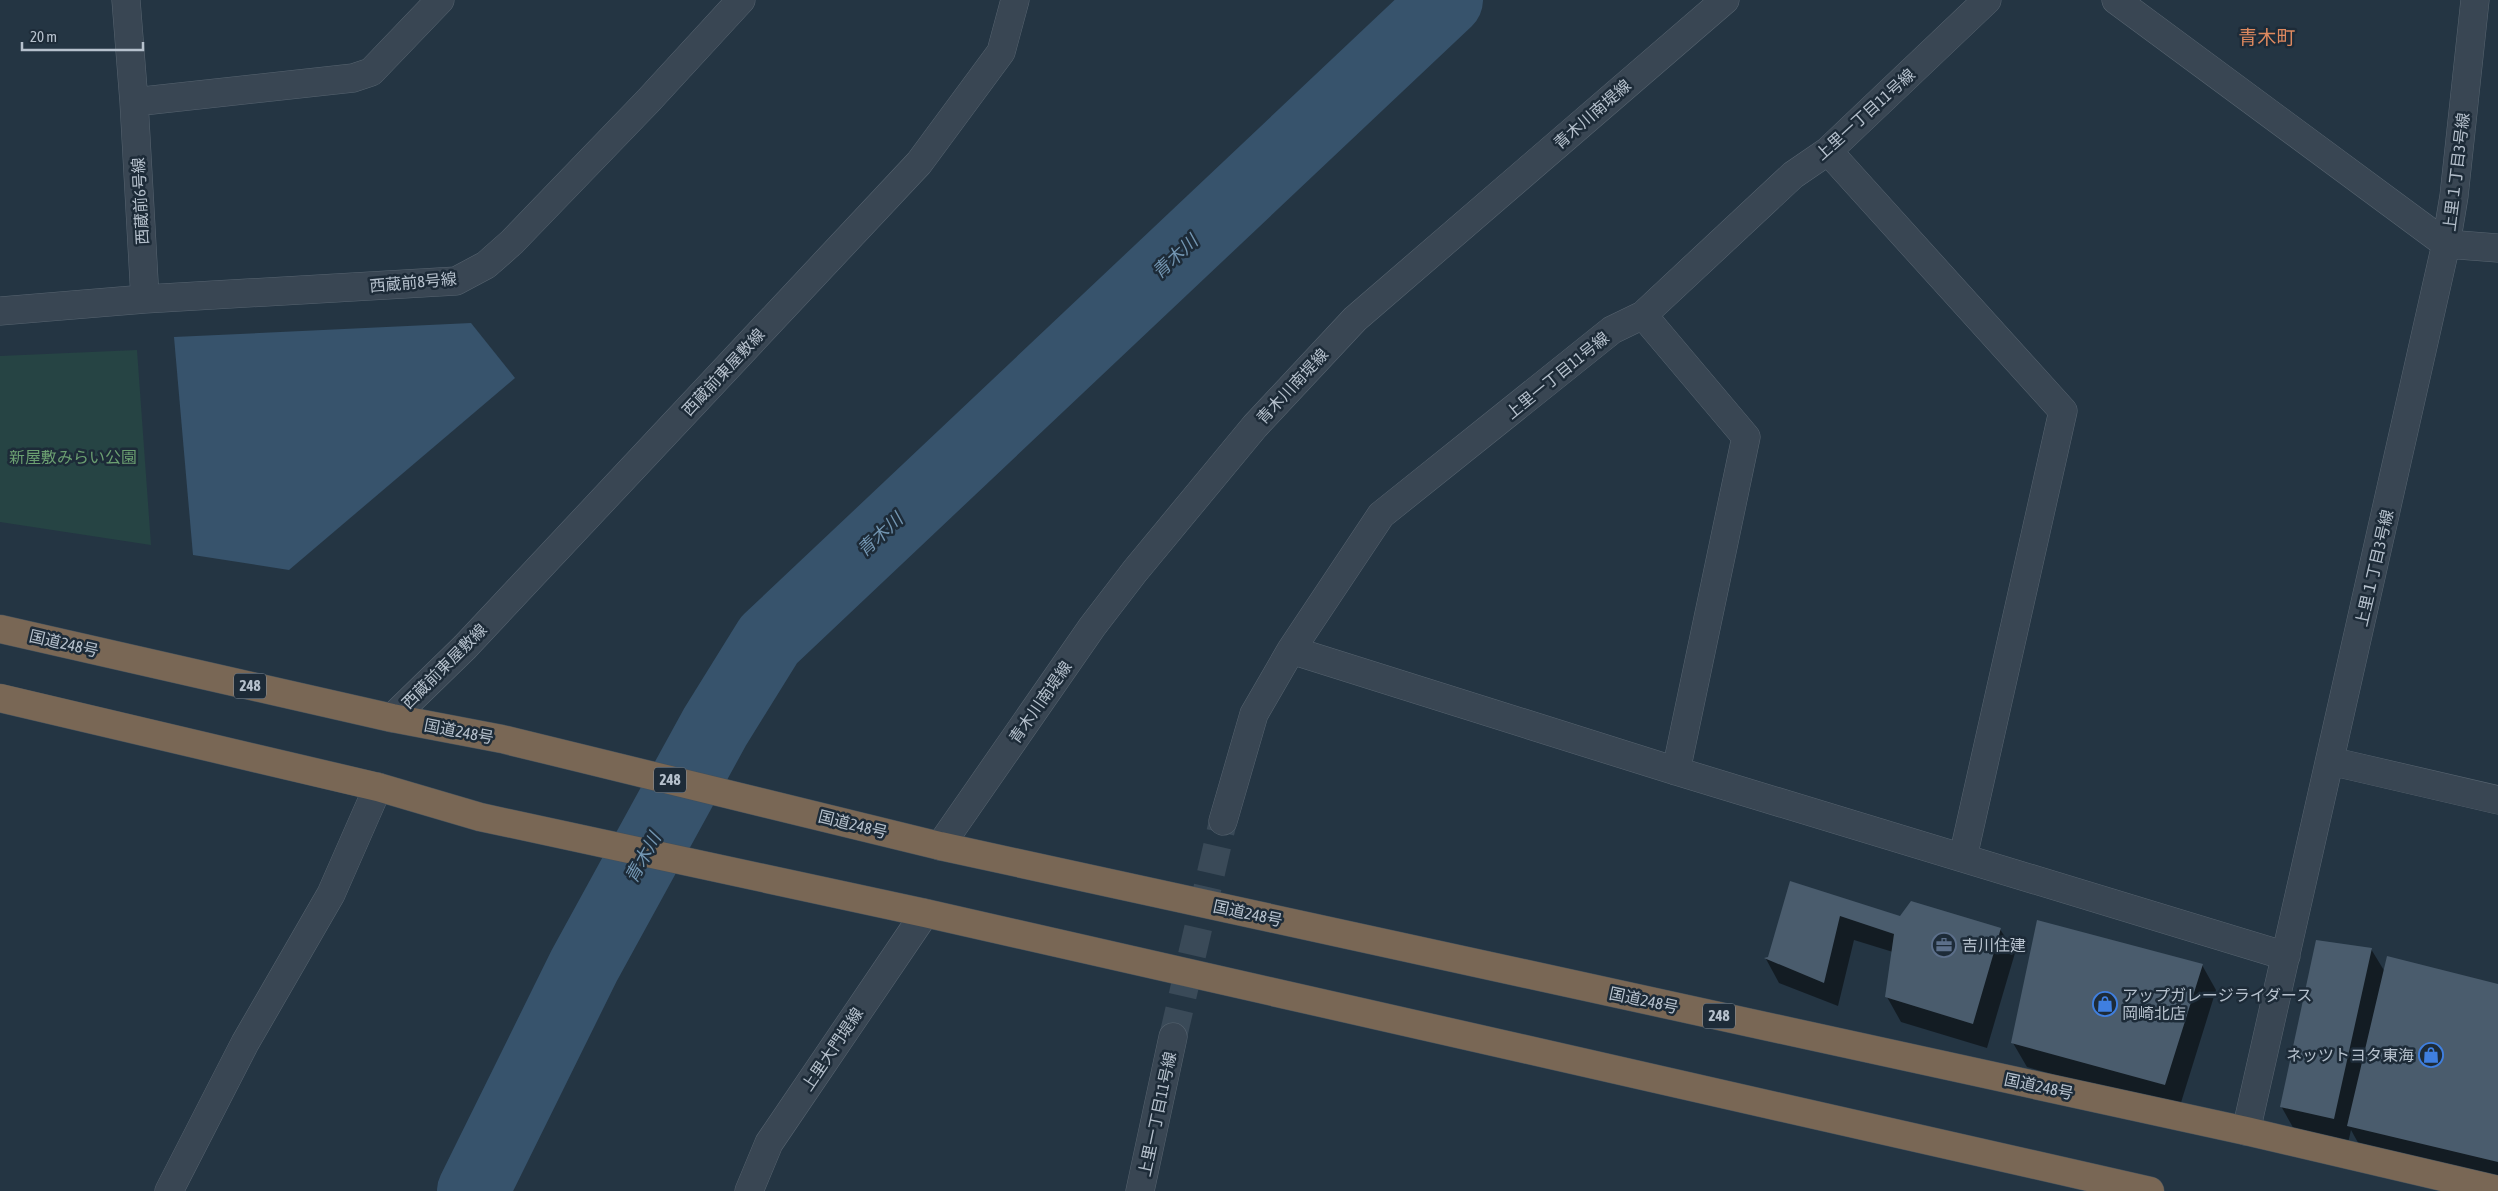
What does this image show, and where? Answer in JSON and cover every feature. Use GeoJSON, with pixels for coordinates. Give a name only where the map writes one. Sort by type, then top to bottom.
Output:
{"type":"FeatureCollection","features":[{"type":"Feature","properties":{"kind":"highway","name":"国道248号"},"geometry":{"type":"LineString","coordinates":[[0,629],[392,718],[502,739],[940,846],[2246,1131],[2498,1190]]}},
{"type":"Feature","properties":{"kind":"highway"},"geometry":{"type":"LineString","coordinates":[[0,698],[378,787],[480,817],[925,913],[2150,1191]]}},
{"type":"Feature","properties":{"kind":"street","name":"西蔵前6号線"},"geometry":{"type":"LineString","coordinates":[[126,0],[134,102],[145,299]]}},
{"type":"Feature","properties":{"kind":"street"},"geometry":{"type":"LineString","coordinates":[[134,102],[353,78],[371,72],[440,0]]}},
{"type":"Feature","properties":{"kind":"street","name":"西蔵前8号線"},"geometry":{"type":"LineString","coordinates":[[0,311],[145,299],[456,281],[486,265],[512,242],[649,100],[741,0]]}},
{"type":"Feature","properties":{"kind":"street","name":"西蔵前東屋敷線"},"geometry":{"type":"LineString","coordinates":[[392,718],[465,647],[919,163],[1001,52],[1015,0]]}},
{"type":"Feature","properties":{"kind":"street","name":"青木川南堤線"},"geometry":{"type":"LineString","coordinates":[[940,846],[1092,627],[1255,426],[1355,319],[1725,0]]}},
{"type":"Feature","properties":{"kind":"street","name":"上里一丁目11号線"},"geometry":{"type":"LineString","coordinates":[[1223,821],[1254,714],[1291,650],[1382,515],[1612,330],[1643,315],[1793,176],[1828,151],[1987,0]]}},
{"type":"Feature","properties":{"kind":"street"},"geometry":{"type":"LineString","coordinates":[[2116,0],[2446,244],[2498,248]]}},
{"type":"Feature","properties":{"kind":"street","name":"上里１丁目3号線"},"geometry":{"type":"LineString","coordinates":[[2246,1131],[2446,244],[2454,196],[2475,0]]}},
{"type":"Feature","properties":{"kind":"street"},"geometry":{"type":"LineString","coordinates":[[1828,151],[2063,411],[1963,857]]}},
{"type":"Feature","properties":{"kind":"street"},"geometry":{"type":"LineString","coordinates":[[1643,315],[1746,436],[1676,771]]}},
{"type":"Feature","properties":{"kind":"street"},"geometry":{"type":"LineString","coordinates":[[1291,650],[1676,771],[2286,956]]}},
{"type":"Feature","properties":{"kind":"street"},"geometry":{"type":"LineString","coordinates":[[2330,761],[2498,800]]}},
{"type":"Feature","properties":{"kind":"street"},"geometry":{"type":"LineString","coordinates":[[169,1191],[245,1043],[331,894],[378,787]]}},
{"type":"Feature","properties":{"kind":"street","name":"上里大門堤線"},"geometry":{"type":"LineString","coordinates":[[749,1191],[769,1143],[925,913]]}},
{"type":"Feature","properties":{"kind":"street","name":"上里一丁目11号線"},"geometry":{"type":"LineString","coordinates":[[1140,1191],[1173,1037]]}},
{"type":"Feature","properties":{"kind":"green space","name":"新屋敷みらい公園"},"geometry":{"type":"Polygon","coordinates":[[[137,350],[151,545],[0,522],[0,356],[137,350]]]}},
{"type":"Feature","properties":{"kind":"water"},"geometry":{"type":"Polygon","coordinates":[[[471,323],[515,378],[289,570],[193,555],[174,337],[471,323]]]}},
{"type":"Feature","properties":{"kind":"building","name":"吉川住建"},"geometry":{"type":"Polygon","coordinates":[[[1790,881],[1900,916],[1911,901],[2001,928],[1973,1024],[1885,997],[1894,934],[1840,916],[1824,983],[1764,958],[1768,957],[1790,881]]]}},
{"type":"Feature","properties":{"kind":"building","name":"アップガレージライダース 岡崎北店"},"geometry":{"type":"Polygon","coordinates":[[[2037,920],[2203,964],[2165,1085],[2011,1043],[2037,920]]]}},
{"type":"Feature","properties":{"kind":"building"},"geometry":{"type":"Polygon","coordinates":[[[2316,940],[2372,948],[2334,1119],[2280,1107],[2316,940]]]}},
{"type":"Feature","properties":{"kind":"building","name":"ネッツトヨタ東海"},"geometry":{"type":"Polygon","coordinates":[[[2387,956],[2498,984],[2498,1162],[2347,1126],[2387,956]]]}},
{"type":"Feature","properties":{"kind":"waterway","name":"青木川"},"geometry":{"type":"LineString","coordinates":[[473,1191],[584,966],[715,727],[769,640],[1447,0]]}},
{"type":"Feature","properties":{"kind":"tunnel"},"geometry":{"type":"LineString","coordinates":[[1173,1037],[1223,821]]}},
{"type":"Feature","properties":{"kind":"place","name":"吉川住建"},"geometry":{"type":"Point","coordinates":[1944,945]}},
{"type":"Feature","properties":{"kind":"place","name":"アップガレージライダース 岡崎北店"},"geometry":{"type":"Point","coordinates":[2105,1004]}},
{"type":"Feature","properties":{"kind":"place","name":"ネッツトヨタ東海"},"geometry":{"type":"Point","coordinates":[2431,1055]}},
{"type":"Feature","properties":{"kind":"district","name":"青木町"},"geometry":{"type":"Point","coordinates":[2267,37]}}]}
